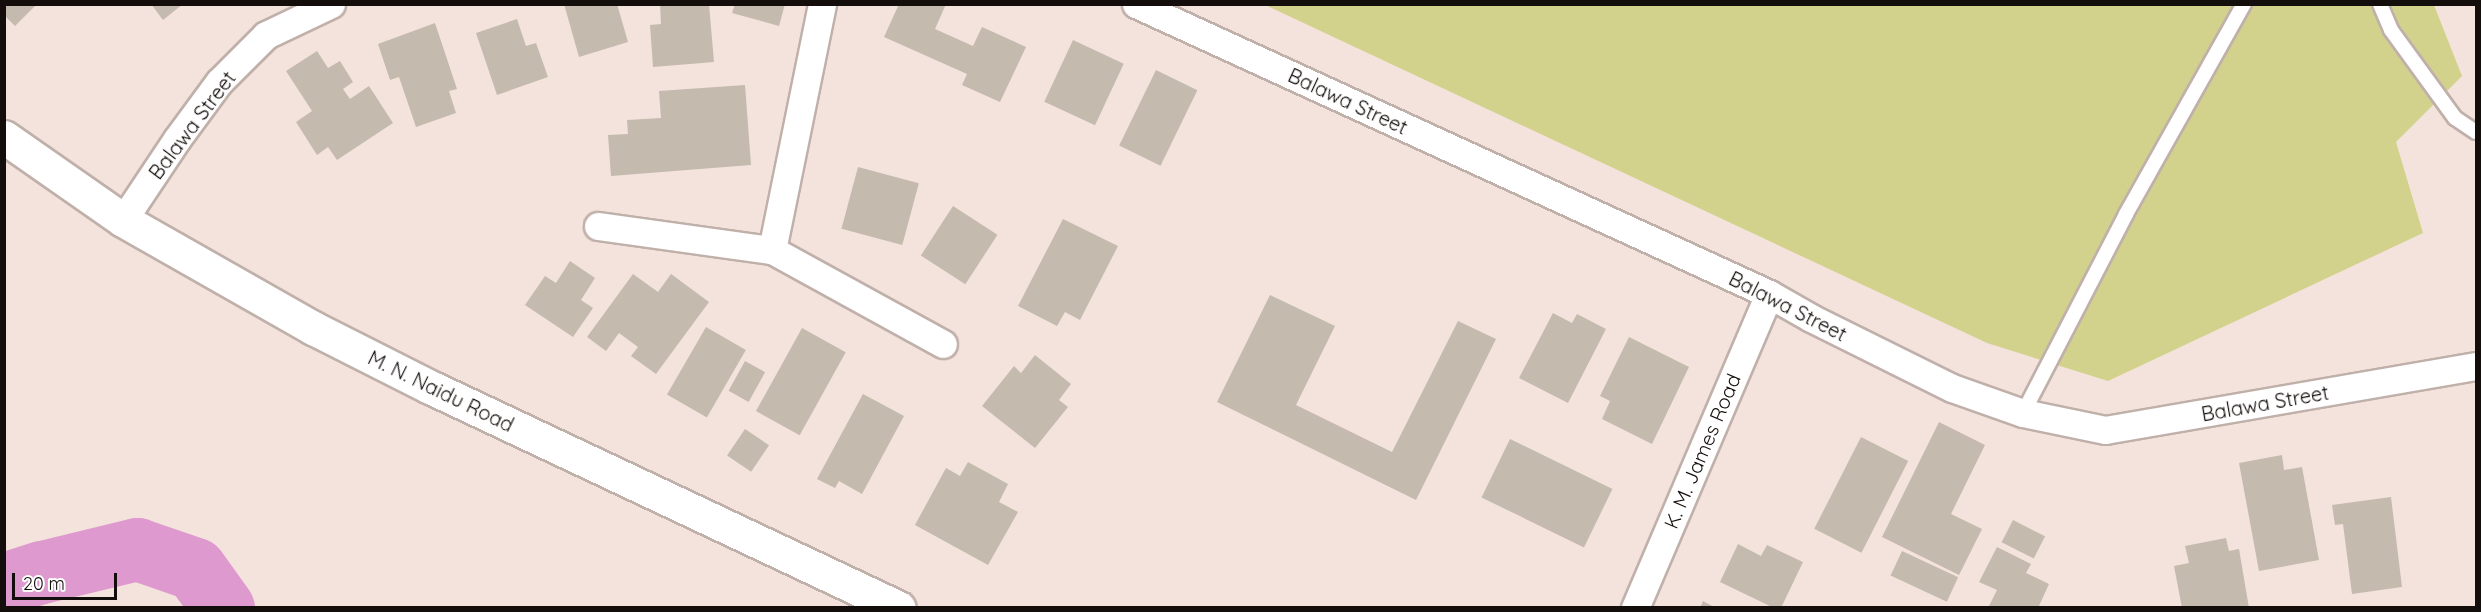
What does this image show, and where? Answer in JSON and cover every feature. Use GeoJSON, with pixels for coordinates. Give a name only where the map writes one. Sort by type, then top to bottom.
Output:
{"type":"FeatureCollection","features":[{"type":"Feature","properties":{"kind":"main road","name":"M. N. Naidu Road"},"geometry":{"type":"LineString","coordinates":[[4,137],[123,220],[313,328],[430,387],[899,608]]}},
{"type":"Feature","properties":{"kind":"street","name":"Balawa Street"},"geometry":{"type":"LineString","coordinates":[[123,220],[177,139],[219,82],[266,35],[331,4]]}},
{"type":"Feature","properties":{"kind":"street"},"geometry":{"type":"LineString","coordinates":[[772,250],[822,4]]}},
{"type":"Feature","properties":{"kind":"street","name":"Balawa Street"},"geometry":{"type":"LineString","coordinates":[[1136,4],[1769,294],[1811,318],[1952,388],[2023,413],[2105,430],[2476,366]]}},
{"type":"Feature","properties":{"kind":"street"},"geometry":{"type":"LineString","coordinates":[[598,226],[772,250],[944,344]]}},
{"type":"Feature","properties":{"kind":"street","name":"K. M. James Road"},"geometry":{"type":"LineString","coordinates":[[1635,608],[1769,294]]}},
{"type":"Feature","properties":{"kind":"lane"},"geometry":{"type":"LineString","coordinates":[[2023,413],[2126,214],[2244,4]]}},
{"type":"Feature","properties":{"kind":"lane"},"geometry":{"type":"LineString","coordinates":[[2380,4],[2391,30],[2455,117],[2476,132]]}},
{"type":"Feature","properties":{"kind":"shaded area"},"geometry":{"type":"Polygon","coordinates":[[[1265,5],[2434,5],[2462,76],[2396,142],[2423,233],[2108,381],[1987,343],[1265,5]]]}},
{"type":"Feature","properties":{"kind":"building"},"geometry":{"type":"Polygon","coordinates":[[[4,4],[37,4],[15,26],[4,15],[4,4]]]}},
{"type":"Feature","properties":{"kind":"building"},"geometry":{"type":"Polygon","coordinates":[[[151,4],[183,4],[163,20],[151,4]]]}},
{"type":"Feature","properties":{"kind":"building"},"geometry":{"type":"Polygon","coordinates":[[[564,4],[617,4],[628,42],[579,57],[564,4]]]}},
{"type":"Feature","properties":{"kind":"building"},"geometry":{"type":"Polygon","coordinates":[[[660,4],[709,4],[714,62],[653,67],[650,25],[661,24],[660,4]]]}},
{"type":"Feature","properties":{"kind":"building"},"geometry":{"type":"Polygon","coordinates":[[[735,4],[785,4],[779,26],[732,13],[735,4]]]}},
{"type":"Feature","properties":{"kind":"building"},"geometry":{"type":"Polygon","coordinates":[[[899,4],[946,4],[935,29],[973,46],[982,27],[1026,47],[1000,102],[962,85],[967,74],[884,37],[899,4]]]}},
{"type":"Feature","properties":{"kind":"building"},"geometry":{"type":"Polygon","coordinates":[[[517,19],[526,46],[536,43],[548,77],[497,95],[476,33],[517,19]]]}},
{"type":"Feature","properties":{"kind":"building"},"geometry":{"type":"Polygon","coordinates":[[[435,23],[457,89],[449,91],[456,113],[416,127],[399,77],[390,80],[378,44],[435,23]]]}},
{"type":"Feature","properties":{"kind":"building"},"geometry":{"type":"Polygon","coordinates":[[[1073,40],[1124,64],[1095,125],[1044,102],[1073,40]]]}},
{"type":"Feature","properties":{"kind":"building"},"geometry":{"type":"Polygon","coordinates":[[[317,51],[328,68],[340,61],[353,82],[343,89],[350,99],[369,86],[393,123],[337,160],[328,147],[317,155],[296,122],[312,111],[286,71],[317,51]]]}},
{"type":"Feature","properties":{"kind":"building"},"geometry":{"type":"Polygon","coordinates":[[[1156,70],[1197,90],[1161,166],[1119,145],[1156,70]]]}},
{"type":"Feature","properties":{"kind":"building"},"geometry":{"type":"Polygon","coordinates":[[[745,85],[751,165],[611,176],[608,135],[628,134],[627,120],[661,118],[659,91],[745,85]]]}},
{"type":"Feature","properties":{"kind":"building"},"geometry":{"type":"Polygon","coordinates":[[[858,167],[919,183],[902,245],[841,229],[858,167]]]}},
{"type":"Feature","properties":{"kind":"building"},"geometry":{"type":"Polygon","coordinates":[[[953,206],[997,235],[965,284],[921,255],[953,206]]]}},
{"type":"Feature","properties":{"kind":"building"},"geometry":{"type":"Polygon","coordinates":[[[1063,219],[1118,246],[1080,320],[1065,312],[1057,326],[1018,306],[1063,219]]]}},
{"type":"Feature","properties":{"kind":"building"},"geometry":{"type":"Polygon","coordinates":[[[570,261],[595,278],[581,300],[593,308],[573,337],[525,305],[545,276],[556,283],[570,261]]]}},
{"type":"Feature","properties":{"kind":"building"},"geometry":{"type":"Polygon","coordinates":[[[633,274],[658,292],[671,274],[709,302],[656,374],[631,356],[638,347],[619,333],[606,351],[587,337],[633,274]]]}},
{"type":"Feature","properties":{"kind":"building"},"geometry":{"type":"Polygon","coordinates":[[[1270,295],[1335,326],[1296,405],[1392,452],[1458,321],[1496,339],[1416,500],[1217,402],[1270,295]]]}},
{"type":"Feature","properties":{"kind":"building"},"geometry":{"type":"Polygon","coordinates":[[[1553,313],[1572,323],[1577,314],[1606,329],[1568,403],[1519,378],[1553,313]]]}},
{"type":"Feature","properties":{"kind":"building"},"geometry":{"type":"Polygon","coordinates":[[[706,327],[746,350],[707,418],[667,395],[706,327]]]}},
{"type":"Feature","properties":{"kind":"building"},"geometry":{"type":"Polygon","coordinates":[[[802,328],[846,352],[800,435],[756,411],[802,328]]]}},
{"type":"Feature","properties":{"kind":"building"},"geometry":{"type":"Polygon","coordinates":[[[1629,337],[1689,367],[1652,444],[1602,419],[1610,401],[1600,396],[1629,337]]]}},
{"type":"Feature","properties":{"kind":"building"},"geometry":{"type":"Polygon","coordinates":[[[1035,355],[1071,384],[1059,400],[1068,407],[1035,448],[982,406],[1014,366],[1021,373],[1035,355]]]}},
{"type":"Feature","properties":{"kind":"building"},"geometry":{"type":"Polygon","coordinates":[[[745,361],[765,372],[749,402],[729,391],[745,361]]]}},
{"type":"Feature","properties":{"kind":"building"},"geometry":{"type":"Polygon","coordinates":[[[863,394],[904,416],[862,494],[839,481],[835,488],[817,479],[863,394]]]}},
{"type":"Feature","properties":{"kind":"building"},"geometry":{"type":"Polygon","coordinates":[[[1939,422],[1985,445],[1951,514],[1982,529],[1959,575],[1882,537],[1939,422]]]}},
{"type":"Feature","properties":{"kind":"building"},"geometry":{"type":"Polygon","coordinates":[[[745,429],[769,445],[751,472],[727,456],[745,429]]]}},
{"type":"Feature","properties":{"kind":"building"},"geometry":{"type":"Polygon","coordinates":[[[1861,437],[1908,461],[1861,553],[1814,529],[1861,437]]]}},
{"type":"Feature","properties":{"kind":"building"},"geometry":{"type":"Polygon","coordinates":[[[1510,439],[1612,489],[1584,547],[1482,497],[1510,439]]]}},
{"type":"Feature","properties":{"kind":"building"},"geometry":{"type":"Polygon","coordinates":[[[2282,455],[2284,470],[2302,467],[2319,560],[2259,571],[2239,463],[2282,455]]]}},
{"type":"Feature","properties":{"kind":"building"},"geometry":{"type":"Polygon","coordinates":[[[968,462],[1008,484],[999,502],[1018,512],[988,565],[915,525],[946,468],[960,476],[968,462]]]}},
{"type":"Feature","properties":{"kind":"building"},"geometry":{"type":"Polygon","coordinates":[[[2391,497],[2402,587],[2352,594],[2343,524],[2335,525],[2332,505],[2391,497]]]}},
{"type":"Feature","properties":{"kind":"building"},"geometry":{"type":"Polygon","coordinates":[[[2013,520],[2045,536],[2034,559],[2002,542],[2013,520]]]}},
{"type":"Feature","properties":{"kind":"building"},"geometry":{"type":"Polygon","coordinates":[[[2226,538],[2229,551],[2239,549],[2249,608],[2182,608],[2174,566],[2189,563],[2185,546],[2226,538]]]}},
{"type":"Feature","properties":{"kind":"building"},"geometry":{"type":"Polygon","coordinates":[[[1738,544],[1761,556],[1767,545],[1803,562],[1781,608],[1774,608],[1720,582],[1738,544]]]}},
{"type":"Feature","properties":{"kind":"building"},"geometry":{"type":"Polygon","coordinates":[[[1997,547],[2031,564],[2026,573],[2049,584],[2038,608],[1989,606],[1997,590],[1979,582],[1997,547]]]}},
{"type":"Feature","properties":{"kind":"building"},"geometry":{"type":"Polygon","coordinates":[[[1902,551],[1958,577],[1947,602],[1891,575],[1902,551]]]}},
{"type":"Feature","properties":{"kind":"building"},"geometry":{"type":"Polygon","coordinates":[[[1703,601],[1716,608],[1700,608],[1703,601]]]}},
{"type":"Feature","properties":{"kind":"waterway"},"geometry":{"type":"LineString","coordinates":[[4,584],[42,572],[137,549],[195,569],[223,608]]}}]}
